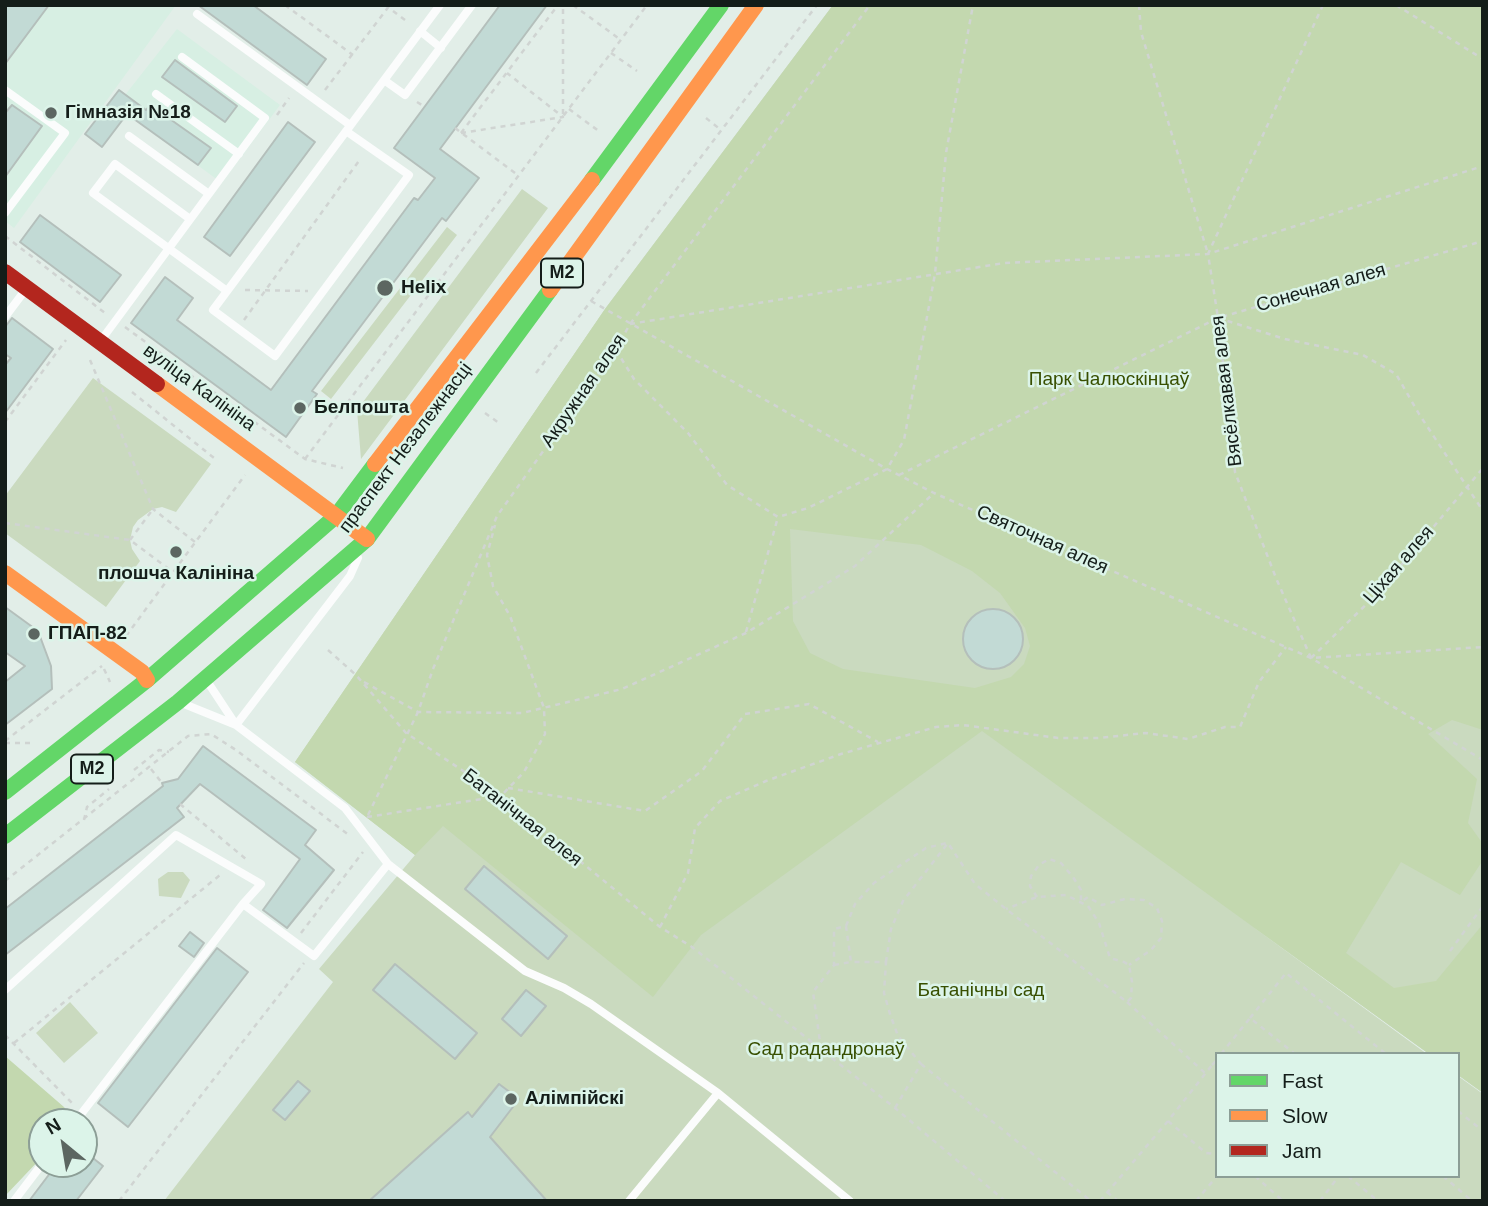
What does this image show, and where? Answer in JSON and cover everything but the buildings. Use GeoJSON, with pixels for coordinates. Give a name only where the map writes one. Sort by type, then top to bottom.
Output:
{"type":"FeatureCollection","features":[{"type":"Feature","properties":{"kind":"main road","name":"праспект Незалежнасці"},"geometry":{"type":"LineString","coordinates":[[5,792],[147,680],[336,516],[614,151],[721,5]]}},
{"type":"Feature","properties":{"kind":"main road","name":"праспект Незалежнасці"},"geometry":{"type":"LineString","coordinates":[[5,836],[178,702],[367,539],[755,5]]}},
{"type":"Feature","properties":{"kind":"main road","name":"вуліца Калініна"},"geometry":{"type":"LineString","coordinates":[[6,273],[367,539]]}},
{"type":"Feature","properties":{"kind":"main road"},"geometry":{"type":"LineString","coordinates":[[5,573],[142,672],[147,680]]}},
{"type":"Feature","properties":{"kind":"lane"},"geometry":{"type":"LineString","coordinates":[[197,14],[317,101],[348,128],[368,149],[409,175],[275,356],[213,310],[227,290],[348,128],[420,32],[440,5]]}},
{"type":"Feature","properties":{"kind":"lane"},"geometry":{"type":"LineString","coordinates":[[384,80],[405,95],[472,5]]}},
{"type":"Feature","properties":{"kind":"lane"},"geometry":{"type":"LineString","coordinates":[[420,32],[441,47]]}},
{"type":"Feature","properties":{"kind":"lane"},"geometry":{"type":"LineString","coordinates":[[100,342],[265,118],[182,57]]}},
{"type":"Feature","properties":{"kind":"lane"},"geometry":{"type":"LineString","coordinates":[[5,90],[65,133],[5,213]]}},
{"type":"Feature","properties":{"kind":"lane"},"geometry":{"type":"LineString","coordinates":[[156,94],[239,154]]}},
{"type":"Feature","properties":{"kind":"lane"},"geometry":{"type":"LineString","coordinates":[[129,136],[209,194]]}},
{"type":"Feature","properties":{"kind":"lane"},"geometry":{"type":"LineString","coordinates":[[190,219],[114,164],[93,193],[227,290]]}},
{"type":"Feature","properties":{"kind":"lane"},"geometry":{"type":"LineString","coordinates":[[5,317],[27,288]]}},
{"type":"Feature","properties":{"kind":"lane"},"geometry":{"type":"LineString","coordinates":[[236,725],[350,576],[367,539]]}},
{"type":"Feature","properties":{"kind":"lane"},"geometry":{"type":"LineString","coordinates":[[205,679],[236,725]]}},
{"type":"Feature","properties":{"kind":"lane"},"geometry":{"type":"LineString","coordinates":[[178,702],[236,725],[345,808],[388,864],[525,971],[564,988],[591,1004],[718,1093],[850,1201]]}},
{"type":"Feature","properties":{"kind":"lane"},"geometry":{"type":"LineString","coordinates":[[5,990],[176,835],[261,884],[85,1108]]}},
{"type":"Feature","properties":{"kind":"lane"},"geometry":{"type":"LineString","coordinates":[[243,904],[314,956],[388,864]]}},
{"type":"Feature","properties":{"kind":"lane"},"geometry":{"type":"LineString","coordinates":[[629,1201],[718,1093]]}},
{"type":"Feature","properties":{"kind":"lane"},"geometry":{"type":"LineString","coordinates":[[14,1201],[32,1178]]}},
{"type":"Feature","properties":{"kind":"path"},"geometry":{"type":"LineString","coordinates":[[285,5],[353,55]]}},
{"type":"Feature","properties":{"kind":"path"},"geometry":{"type":"LineString","coordinates":[[461,133],[558,5]]}},
{"type":"Feature","properties":{"kind":"path"},"geometry":{"type":"LineString","coordinates":[[563,5],[563,117]]}},
{"type":"Feature","properties":{"kind":"path"},"geometry":{"type":"LineString","coordinates":[[573,5],[621,40]]}},
{"type":"Feature","properties":{"kind":"path"},"geometry":{"type":"LineString","coordinates":[[305,459],[647,5]]}},
{"type":"Feature","properties":{"kind":"path"},"geometry":{"type":"LineString","coordinates":[[536,373],[817,5]]}},
{"type":"Feature","properties":{"kind":"path","name":"Акружная алея"},"geometry":{"type":"LineString","coordinates":[[501,796],[367,817],[418,712],[433,669],[497,516],[630,324],[870,5]]}},
{"type":"Feature","properties":{"kind":"path"},"geometry":{"type":"LineString","coordinates":[[615,349],[634,379],[688,433],[727,485],[778,517],[808,508],[887,469],[904,440],[935,274],[946,153],[973,5]]}},
{"type":"Feature","properties":{"kind":"path","name":"Вясёлкавая алея"},"geometry":{"type":"LineString","coordinates":[[1139,5],[1141,32],[1208,254],[1236,472],[1276,579],[1311,658]]}},
{"type":"Feature","properties":{"kind":"path"},"geometry":{"type":"LineString","coordinates":[[1208,254],[1323,5]]}},
{"type":"Feature","properties":{"kind":"path"},"geometry":{"type":"LineString","coordinates":[[1396,5],[1483,59]]}},
{"type":"Feature","properties":{"kind":"path"},"geometry":{"type":"LineString","coordinates":[[317,101],[388,6],[420,32]]}},
{"type":"Feature","properties":{"kind":"path"},"geometry":{"type":"LineString","coordinates":[[611,53],[637,71]]}},
{"type":"Feature","properties":{"kind":"path"},"geometry":{"type":"LineString","coordinates":[[507,73],[563,117]]}},
{"type":"Feature","properties":{"kind":"path"},"geometry":{"type":"LineString","coordinates":[[569,108],[596,129]]}},
{"type":"Feature","properties":{"kind":"path"},"geometry":{"type":"LineString","coordinates":[[461,133],[563,117]]}},
{"type":"Feature","properties":{"kind":"path"},"geometry":{"type":"LineString","coordinates":[[706,118],[721,130]]}},
{"type":"Feature","properties":{"kind":"path"},"geometry":{"type":"LineString","coordinates":[[455,128],[519,176]]}},
{"type":"Feature","properties":{"kind":"path"},"geometry":{"type":"LineString","coordinates":[[238,328],[368,149]]}},
{"type":"Feature","properties":{"kind":"path"},"geometry":{"type":"LineString","coordinates":[[630,324],[1004,263],[1208,254],[1483,166]]}},
{"type":"Feature","properties":{"kind":"path"},"geometry":{"type":"LineString","coordinates":[[5,236],[305,459],[349,469]]}},
{"type":"Feature","properties":{"kind":"path","name":"Сонечная алея"},"geometry":{"type":"LineString","coordinates":[[899,475],[1218,318],[1483,241]]}},
{"type":"Feature","properties":{"kind":"path"},"geometry":{"type":"LineString","coordinates":[[227,290],[322,292]]}},
{"type":"Feature","properties":{"kind":"path","name":"Святочная алея"},"geometry":{"type":"LineString","coordinates":[[591,301],[887,469],[934,493],[1311,658],[1483,760]]}},
{"type":"Feature","properties":{"kind":"path"},"geometry":{"type":"LineString","coordinates":[[1218,318],[1285,340],[1363,355],[1396,374],[1483,511]]}},
{"type":"Feature","properties":{"kind":"path"},"geometry":{"type":"LineString","coordinates":[[5,422],[66,340]]}},
{"type":"Feature","properties":{"kind":"path"},"geometry":{"type":"LineString","coordinates":[[88,357],[153,509],[195,542]]}},
{"type":"Feature","properties":{"kind":"path"},"geometry":{"type":"LineString","coordinates":[[487,414],[499,423]]}},
{"type":"Feature","properties":{"kind":"path","name":"Ціхая алея"},"geometry":{"type":"LineString","coordinates":[[1311,658],[1377,594],[1483,468]]}},
{"type":"Feature","properties":{"kind":"path"},"geometry":{"type":"LineString","coordinates":[[123,640],[245,475]]}},
{"type":"Feature","properties":{"kind":"path"},"geometry":{"type":"LineString","coordinates":[[328,650],[360,680],[418,712],[522,713],[622,689],[746,633],[855,566],[934,493]]}},
{"type":"Feature","properties":{"kind":"path"},"geometry":{"type":"LineString","coordinates":[[130,540],[153,509]]}},
{"type":"Feature","properties":{"kind":"path"},"geometry":{"type":"LineString","coordinates":[[497,516],[487,555],[493,586],[510,615],[544,708],[545,734],[523,772],[501,796]]}},
{"type":"Feature","properties":{"kind":"path"},"geometry":{"type":"LineString","coordinates":[[746,633],[778,517]]}},
{"type":"Feature","properties":{"kind":"path"},"geometry":{"type":"LineString","coordinates":[[5,523],[130,540],[173,572]]}},
{"type":"Feature","properties":{"kind":"path"},"geometry":{"type":"LineString","coordinates":[[660,928],[688,873],[695,828],[720,801],[766,781],[936,727],[963,725],[1058,738],[1098,738],[1146,733],[1188,739],[1225,727],[1240,727],[1259,682],[1286,647]]}},
{"type":"Feature","properties":{"kind":"path"},"geometry":{"type":"LineString","coordinates":[[1311,658],[1483,647]]}},
{"type":"Feature","properties":{"kind":"path"},"geometry":{"type":"LineString","coordinates":[[5,742],[102,666],[110,682]]}},
{"type":"Feature","properties":{"kind":"path","name":"Батанічная алея"},"geometry":{"type":"LineString","coordinates":[[360,680],[406,733],[501,796],[660,928],[692,947],[895,1108],[1005,1201]]}},
{"type":"Feature","properties":{"kind":"path"},"geometry":{"type":"LineString","coordinates":[[508,788],[645,811],[702,771],[746,714],[809,704],[880,743]]}},
{"type":"Feature","properties":{"kind":"path"},"geometry":{"type":"LineString","coordinates":[[5,881],[188,736],[211,734],[356,840]]}},
{"type":"Feature","properties":{"kind":"path"},"geometry":{"type":"LineString","coordinates":[[5,742],[34,744]]}},
{"type":"Feature","properties":{"kind":"path"},"geometry":{"type":"LineString","coordinates":[[134,770],[159,750],[170,752]]}},
{"type":"Feature","properties":{"kind":"path"},"geometry":{"type":"LineString","coordinates":[[150,768],[162,783]]}},
{"type":"Feature","properties":{"kind":"path"},"geometry":{"type":"LineString","coordinates":[[84,820],[87,807],[109,789]]}},
{"type":"Feature","properties":{"kind":"path"},"geometry":{"type":"LineString","coordinates":[[180,804],[251,864]]}},
{"type":"Feature","properties":{"kind":"path"},"geometry":{"type":"LineString","coordinates":[[948,843],[975,884],[1127,1002],[1206,1073]]}},
{"type":"Feature","properties":{"kind":"path"},"geometry":{"type":"LineString","coordinates":[[851,962],[846,926],[855,904],[874,883],[901,863],[926,848],[948,843]]}},
{"type":"Feature","properties":{"kind":"path"},"geometry":{"type":"LineString","coordinates":[[948,843],[903,901],[891,929],[884,993],[898,1036],[920,1064],[1091,1201]]}},
{"type":"Feature","properties":{"kind":"path"},"geometry":{"type":"LineString","coordinates":[[298,938],[366,848]]}},
{"type":"Feature","properties":{"kind":"path"},"geometry":{"type":"LineString","coordinates":[[1037,897],[1030,886],[1031,876],[1039,864],[1049,859],[1061,863],[1073,877],[1081,890],[1081,902]]}},
{"type":"Feature","properties":{"kind":"path"},"geometry":{"type":"LineString","coordinates":[[14,1043],[230,867]]}},
{"type":"Feature","properties":{"kind":"path"},"geometry":{"type":"LineString","coordinates":[[1006,909],[1037,897],[1066,894],[1088,906],[1099,923],[1110,958],[1129,965],[1132,982],[1131,998],[1127,1002]]}},
{"type":"Feature","properties":{"kind":"path"},"geometry":{"type":"LineString","coordinates":[[1081,902],[1088,897],[1102,905],[1125,899],[1144,900],[1157,908],[1162,921],[1161,938],[1151,950],[1129,965]]}},
{"type":"Feature","properties":{"kind":"path"},"geometry":{"type":"LineString","coordinates":[[1450,951],[1483,906]]}},
{"type":"Feature","properties":{"kind":"path"},"geometry":{"type":"LineString","coordinates":[[821,1049],[813,992],[834,965],[834,929],[846,926]]}},
{"type":"Feature","properties":{"kind":"path"},"geometry":{"type":"LineString","coordinates":[[119,1201],[311,954]]}},
{"type":"Feature","properties":{"kind":"path"},"geometry":{"type":"LineString","coordinates":[[834,965],[886,962]]}},
{"type":"Feature","properties":{"kind":"path"},"geometry":{"type":"LineString","coordinates":[[1223,1052],[1286,973],[1384,1052]]}},
{"type":"Feature","properties":{"kind":"path"},"geometry":{"type":"LineString","coordinates":[[1250,1017],[1293,1052]]}},
{"type":"Feature","properties":{"kind":"path"},"geometry":{"type":"LineString","coordinates":[[5,1035],[78,1108]]}},
{"type":"Feature","properties":{"kind":"path"},"geometry":{"type":"LineString","coordinates":[[1100,1201],[1215,1061]]}},
{"type":"Feature","properties":{"kind":"path"},"geometry":{"type":"LineString","coordinates":[[895,1108],[920,1064]]}},
{"type":"Feature","properties":{"kind":"path"},"geometry":{"type":"LineString","coordinates":[[1460,1113],[1483,1131]]}},
{"type":"Feature","properties":{"kind":"path"},"geometry":{"type":"LineString","coordinates":[[1168,1121],[1206,1153],[1215,1153]]}},
{"type":"Feature","properties":{"kind":"path"},"geometry":{"type":"LineString","coordinates":[[1196,1201],[1215,1178]]}},
{"type":"Feature","properties":{"kind":"path"},"geometry":{"type":"LineString","coordinates":[[1257,1178],[1283,1201]]}},
{"type":"Feature","properties":{"kind":"path"},"geometry":{"type":"LineString","coordinates":[[1320,1201],[1337,1178]]}},
{"type":"Feature","properties":{"kind":"path"},"geometry":{"type":"LineString","coordinates":[[1350,1178],[1378,1201]]}},
{"type":"Feature","properties":{"kind":"path"},"geometry":{"type":"LineString","coordinates":[[1445,1178],[1472,1201]]}},
{"type":"Feature","properties":{"kind":"path"},"geometry":{"type":"LineString","coordinates":[[1107,1192],[1118,1201]]}},
{"type":"Feature","properties":{"kind":"shaded area","name":"Гімназія №18"},"geometry":{"type":"Polygon","coordinates":[[[5,5],[176,5],[14,228],[5,221],[5,5]]]}},
{"type":"Feature","properties":{"kind":"shaded area"},"geometry":{"type":"Polygon","coordinates":[[[177,29],[280,105],[222,183],[127,114],[136,103],[125,95],[177,29]]]}},
{"type":"Feature","properties":{"kind":"green space","name":"Парк Чалюскінцаў"},"geometry":{"type":"Polygon","coordinates":[[[833,5],[1483,5],[1483,1093],[1460,1076],[1460,1052],[1426,1052],[1249,924],[1424,1052],[1215,1052],[1215,1178],[1460,1178],[1460,1077],[1483,1094],[1483,1201],[164,1201],[333,982],[319,969],[415,855],[295,762],[605,309],[833,5]]]}},
{"type":"Feature","properties":{"kind":"green space","name":"Парк Чалюскінцаў"},"geometry":{"type":"Polygon","coordinates":[[[833,5],[1483,5],[1483,730],[1452,720],[1428,734],[1477,779],[1468,823],[1483,844],[1483,860],[1460,895],[1401,862],[1346,953],[1394,988],[1436,981],[1483,924],[1483,1093],[1460,1076],[1460,1052],[1426,1052],[982,731],[701,935],[653,997],[443,826],[415,855],[295,762],[605,309],[833,5]],[[790,529],[793,621],[810,653],[843,669],[975,688],[1011,677],[1024,664],[1030,646],[1025,628],[1000,593],[972,571],[921,545],[790,529]]]}},
{"type":"Feature","properties":{"kind":"green space"},"geometry":{"type":"Polygon","coordinates":[[[522,189],[548,208],[361,459],[357,410],[522,189]]]}},
{"type":"Feature","properties":{"kind":"green space"},"geometry":{"type":"Polygon","coordinates":[[[447,227],[457,235],[331,399],[321,391],[447,227]]]}},
{"type":"Feature","properties":{"kind":"green space"},"geometry":{"type":"Polygon","coordinates":[[[93,378],[211,464],[176,512],[162,507],[153,509],[138,520],[130,540],[140,561],[106,607],[5,533],[5,496],[93,378]]]}},
{"type":"Feature","properties":{"kind":"green space"},"geometry":{"type":"Polygon","coordinates":[[[168,872],[183,872],[190,880],[181,898],[159,896],[158,879],[168,872]]]}},
{"type":"Feature","properties":{"kind":"green space"},"geometry":{"type":"Polygon","coordinates":[[[70,1002],[98,1033],[64,1063],[36,1033],[70,1002]]]}},
{"type":"Feature","properties":{"kind":"green space"},"geometry":{"type":"Polygon","coordinates":[[[5,1056],[65,1108],[28,1108],[28,1172],[5,1196],[5,1056]]]}},
{"type":"Feature","properties":{"kind":"traffic: fast"},"geometry":{"type":"LineString","coordinates":[[592,180],[721,5]]}},
{"type":"Feature","properties":{"kind":"traffic: fast"},"geometry":{"type":"LineString","coordinates":[[5,836],[178,702],[367,539],[550,290]]}},
{"type":"Feature","properties":{"kind":"traffic: fast"},"geometry":{"type":"LineString","coordinates":[[5,792],[147,680],[336,516],[375,464]]}},
{"type":"Feature","properties":{"kind":"traffic: slow"},"geometry":{"type":"LineString","coordinates":[[550,290],[756,5]]}},
{"type":"Feature","properties":{"kind":"traffic: slow"},"geometry":{"type":"LineString","coordinates":[[375,464],[592,180]]}},
{"type":"Feature","properties":{"kind":"traffic: slow"},"geometry":{"type":"LineString","coordinates":[[157,384],[367,539]]}},
{"type":"Feature","properties":{"kind":"traffic: slow"},"geometry":{"type":"LineString","coordinates":[[5,573],[142,672],[147,680]]}},
{"type":"Feature","properties":{"kind":"traffic: jam"},"geometry":{"type":"LineString","coordinates":[[5,272],[157,384]]}},
{"type":"Feature","properties":{"kind":"place","name":"Гімназія №18"},"geometry":{"type":"Point","coordinates":[51,113]}},
{"type":"Feature","properties":{"kind":"place","name":"Helix"},"geometry":{"type":"Point","coordinates":[385,288]}},
{"type":"Feature","properties":{"kind":"place","name":"Белпошта"},"geometry":{"type":"Point","coordinates":[300,408]}},
{"type":"Feature","properties":{"kind":"place","name":"плошча Калініна"},"geometry":{"type":"Point","coordinates":[176,552]}},
{"type":"Feature","properties":{"kind":"place","name":"ГПАП-82"},"geometry":{"type":"Point","coordinates":[34,634]}},
{"type":"Feature","properties":{"kind":"place","name":"Алімпійскі"},"geometry":{"type":"Point","coordinates":[511,1099]}},
{"type":"Feature","properties":{"kind":"park label","name":"Батанічны сад"},"geometry":{"type":"Point","coordinates":[981,991]}},
{"type":"Feature","properties":{"kind":"park label","name":"Сад радандронаў"},"geometry":{"type":"Point","coordinates":[826,1050]}}]}
